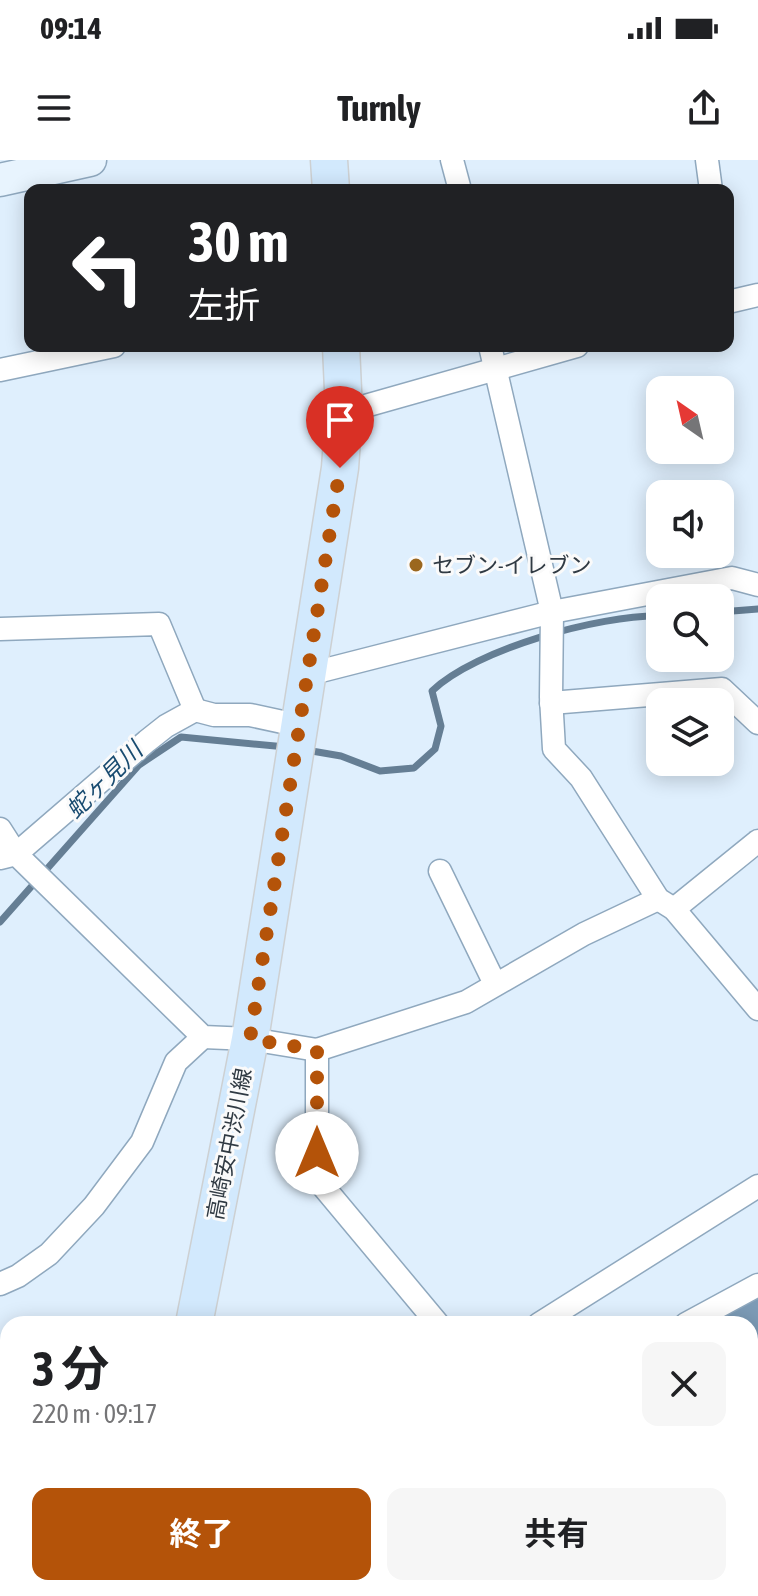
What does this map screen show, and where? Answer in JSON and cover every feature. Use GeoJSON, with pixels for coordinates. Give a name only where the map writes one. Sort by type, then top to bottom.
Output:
{"type":"FeatureCollection","features":[{"type":"Feature","properties":{"kind":"main road"},"geometry":{"type":"LineString","coordinates":[[0,180],[90,160]]}},
{"type":"Feature","properties":{"kind":"main road"},"geometry":{"type":"LineString","coordinates":[[329,160],[331,184]]}},
{"type":"Feature","properties":{"kind":"main road","name":"高崎安中渋川線"},"geometry":{"type":"LineString","coordinates":[[196,1316],[250,1039],[309,674],[340,468],[344,412],[341,352]]}},
{"type":"Feature","properties":{"kind":"street"},"geometry":{"type":"LineString","coordinates":[[452,160],[458,184]]}},
{"type":"Feature","properties":{"kind":"street"},"geometry":{"type":"LineString","coordinates":[[707,160],[710,184]]}},
{"type":"Feature","properties":{"kind":"street"},"geometry":{"type":"LineString","coordinates":[[734,299],[758,295]]}},
{"type":"Feature","properties":{"kind":"street"},"geometry":{"type":"LineString","coordinates":[[0,370],[86,352]]}},
{"type":"Feature","properties":{"kind":"street"},"geometry":{"type":"LineString","coordinates":[[491,352],[552,612],[554,749],[581,778],[666,904],[758,1009]]}},
{"type":"Feature","properties":{"kind":"street"},"geometry":{"type":"LineString","coordinates":[[344,412],[556,352]]}},
{"type":"Feature","properties":{"kind":"street"},"geometry":{"type":"LineString","coordinates":[[309,674],[552,612],[732,578],[758,585]]}},
{"type":"Feature","properties":{"kind":"street"},"geometry":{"type":"LineString","coordinates":[[0,629],[159,624],[195,710]]}},
{"type":"Feature","properties":{"kind":"street"},"geometry":{"type":"LineString","coordinates":[[551,703],[722,689],[758,723]]}},
{"type":"Feature","properties":{"kind":"street"},"geometry":{"type":"LineString","coordinates":[[8,856],[166,726],[195,710],[214,715],[250,715],[301,726]]}},
{"type":"Feature","properties":{"kind":"street"},"geometry":{"type":"LineString","coordinates":[[0,829],[8,856],[203,1037],[250,1039],[317,1050],[466,1002],[584,934],[666,904],[758,841]]}},
{"type":"Feature","properties":{"kind":"street"},"geometry":{"type":"LineString","coordinates":[[440,871],[495,984]]}},
{"type":"Feature","properties":{"kind":"street"},"geometry":{"type":"LineString","coordinates":[[0,1284],[18,1276],[49,1254],[94,1206],[142,1142],[176,1062],[203,1037]]}},
{"type":"Feature","properties":{"kind":"street"},"geometry":{"type":"LineString","coordinates":[[317,1050],[317,1179],[431,1316]]}},
{"type":"Feature","properties":{"kind":"street"},"geometry":{"type":"LineString","coordinates":[[552,1316],[757,1190]]}},
{"type":"Feature","properties":{"kind":"street"},"geometry":{"type":"LineString","coordinates":[[701,1316],[758,1285]]}},
{"type":"Feature","properties":{"kind":"waterway","name":"蛇ヶ見川"},"geometry":{"type":"LineString","coordinates":[[734,611],[758,609]]}},
{"type":"Feature","properties":{"kind":"waterway","name":"蛇ヶ見川"},"geometry":{"type":"LineString","coordinates":[[306,750],[341,756],[380,771],[414,768],[435,749],[441,726],[432,691],[452,676],[478,661],[540,637],[605,621],[646,617]]}},
{"type":"Feature","properties":{"kind":"waterway","name":"蛇ヶ見川"},"geometry":{"type":"LineString","coordinates":[[0,922],[139,765],[181,737],[286,747]]}},
{"type":"Feature","properties":{"kind":"place","name":"セブン-イレブン"},"geometry":{"type":"Point","coordinates":[416,565]}},
{"type":"Feature","properties":{"kind":"route"},"geometry":{"type":"LineString","coordinates":[[317,1153],[317,1050],[250,1039],[340,468]]}}]}
